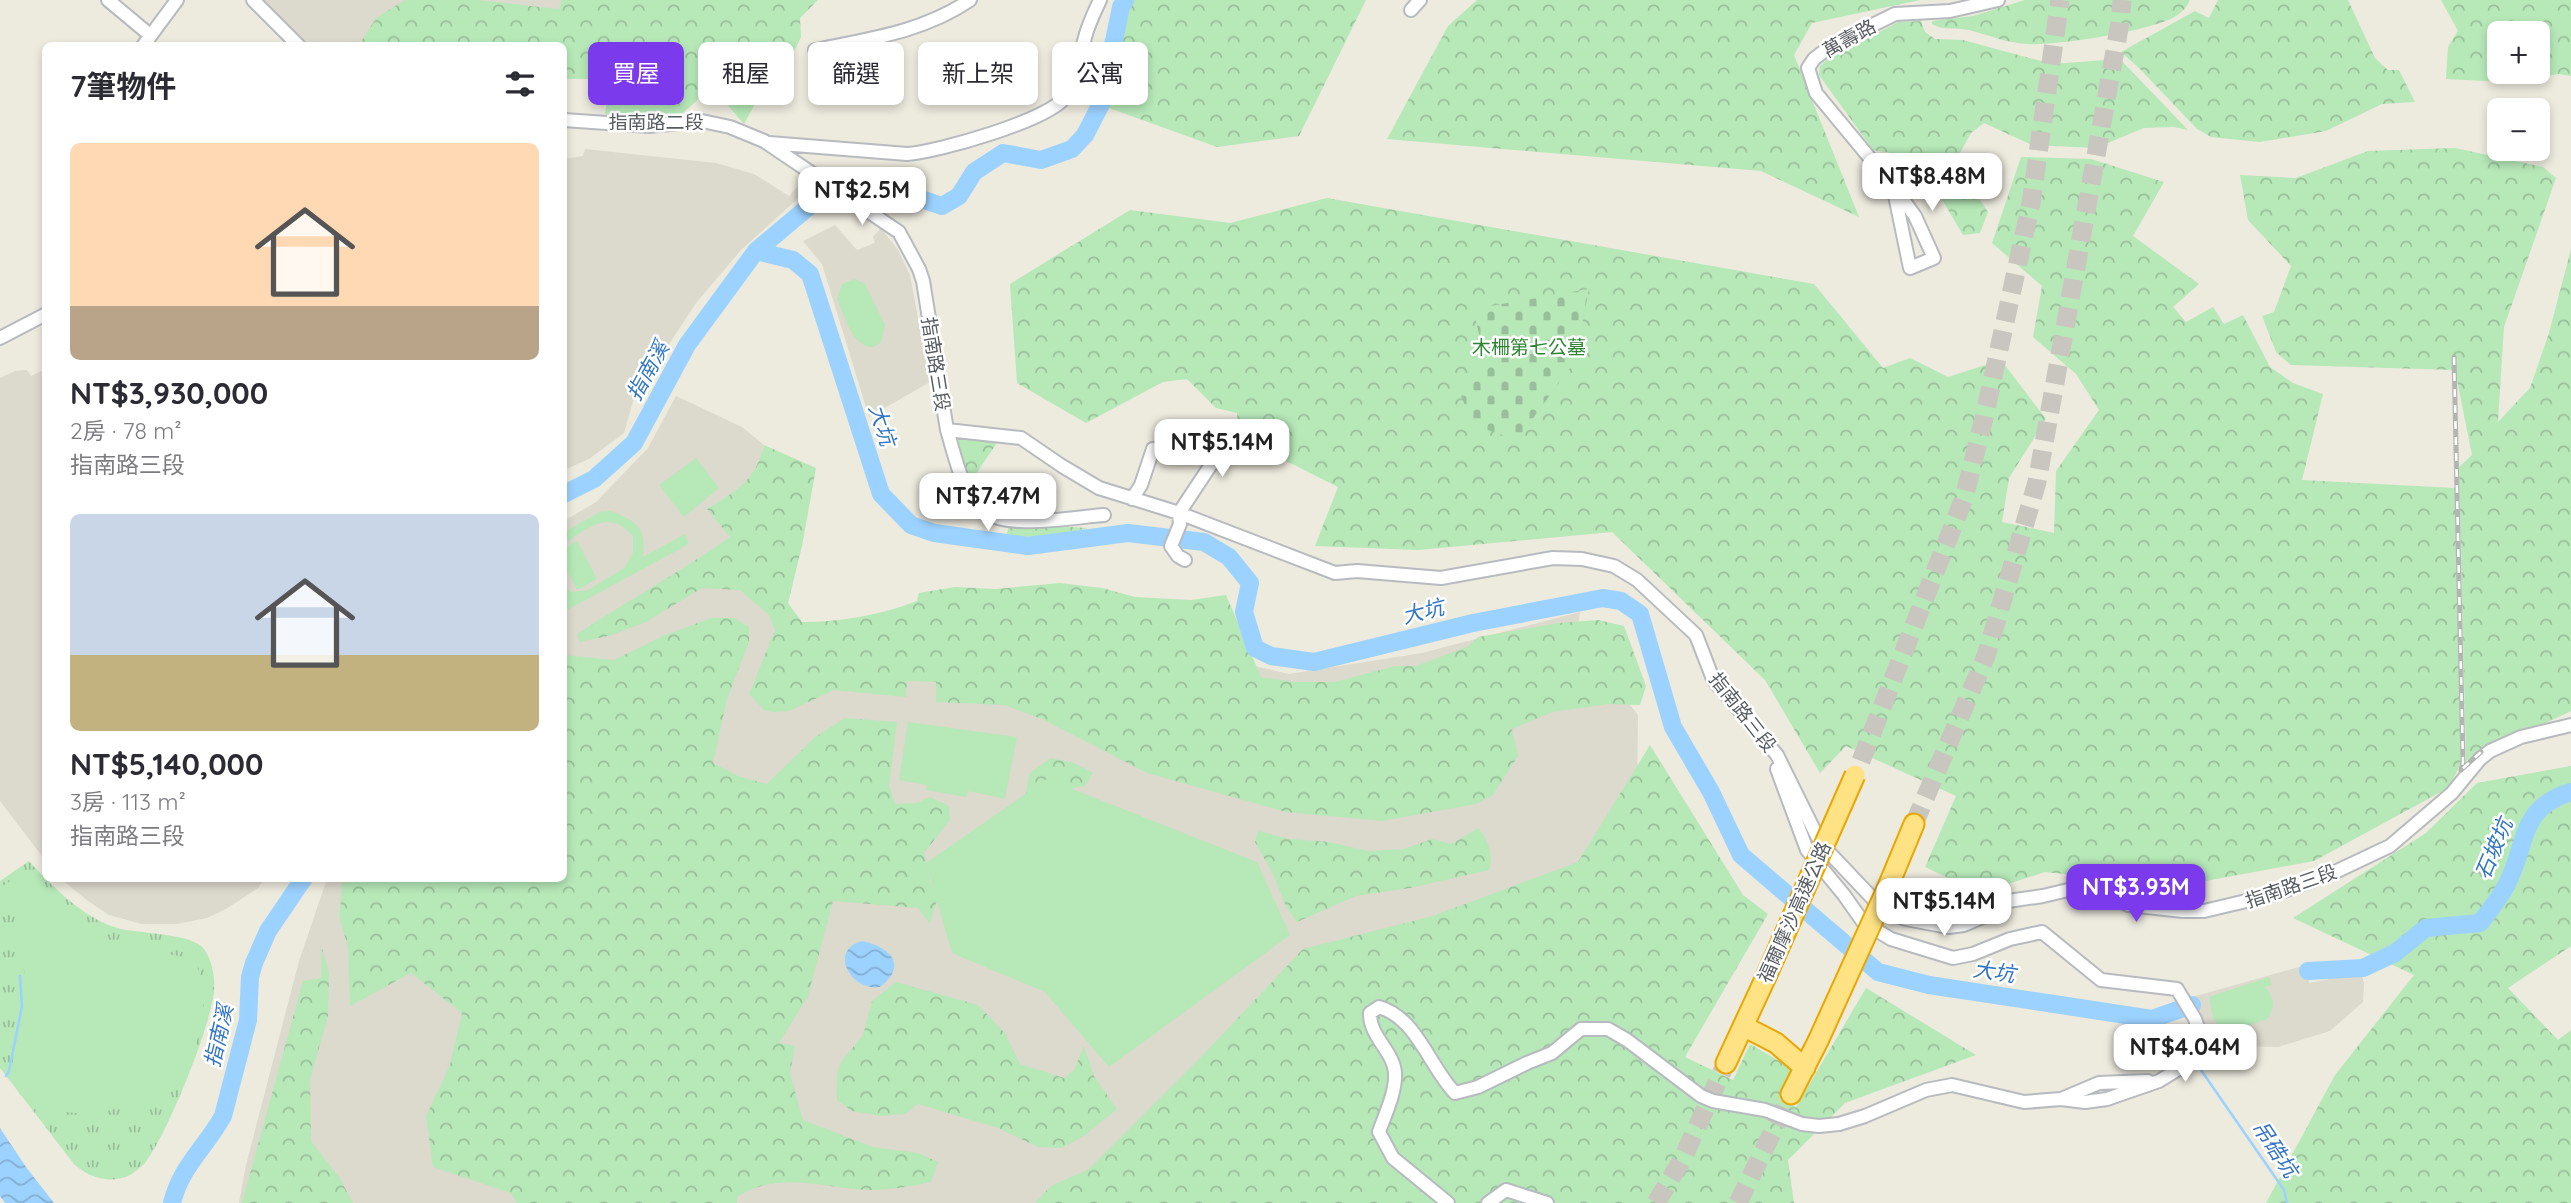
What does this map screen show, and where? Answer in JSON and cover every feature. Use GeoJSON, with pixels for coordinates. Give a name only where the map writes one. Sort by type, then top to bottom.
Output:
{"type":"FeatureCollection","features":[{"type":"Feature","properties":{"kind":"highway","name":"福爾摩沙高速公路"},"geometry":{"type":"LineString","coordinates":[[1726,1063],[1858,768]]}},
{"type":"Feature","properties":{"kind":"highway"},"geometry":{"type":"LineString","coordinates":[[1791,1094],[1818,1041],[1914,824]]}},
{"type":"Feature","properties":{"kind":"highway"},"geometry":{"type":"LineString","coordinates":[[1743,1026],[1776,1043],[1805,1068]]}},
{"type":"Feature","properties":{"kind":"street"},"geometry":{"type":"LineString","coordinates":[[108,0],[147,40],[177,0]]}},
{"type":"Feature","properties":{"kind":"street"},"geometry":{"type":"LineString","coordinates":[[253,0],[295,42]]}},
{"type":"Feature","properties":{"kind":"street"},"geometry":{"type":"LineString","coordinates":[[850,42],[925,25],[970,0]]}},
{"type":"Feature","properties":{"kind":"street"},"geometry":{"type":"LineString","coordinates":[[769,143],[907,154],[926,153],[957,145],[1047,112],[1065,98],[1087,30],[1100,0]]}},
{"type":"Feature","properties":{"kind":"street","name":"萬壽路"},"geometry":{"type":"LineString","coordinates":[[1893,186],[1910,268],[1934,258],[1915,216],[1893,186],[1816,93],[1808,68],[1814,59],[1832,45],[1895,14],[1950,11],[1998,0]]}},
{"type":"Feature","properties":{"kind":"street","name":"指南路二段"},"geometry":{"type":"LineString","coordinates":[[567,120],[649,126],[702,121],[730,127],[769,143],[817,177]]}},
{"type":"Feature","properties":{"kind":"street","name":"指南路三段"},"geometry":{"type":"LineString","coordinates":[[817,177],[899,232],[919,269],[947,430],[1021,438],[1099,488],[1335,573],[1357,571],[1441,578],[1553,558],[1582,559],[1614,566],[1637,580],[1696,635],[1713,678],[1764,739],[1788,774],[1821,844],[1877,903],[1906,919],[1948,927],[1964,925],[1992,913],[2008,901],[2085,886],[2100,889],[2139,908],[2183,911],[2204,911],[2296,888],[2390,846],[2452,793],[2490,751],[2521,737],[2571,725]]}},
{"type":"Feature","properties":{"kind":"street"},"geometry":{"type":"LineString","coordinates":[[0,338],[42,316]]}},
{"type":"Feature","properties":{"kind":"street"},"geometry":{"type":"LineString","coordinates":[[1185,560],[1178,556],[1171,546],[1180,519],[1236,427]]}},
{"type":"Feature","properties":{"kind":"street"},"geometry":{"type":"LineString","coordinates":[[947,430],[960,473],[980,508],[990,515],[1011,522],[1104,515]]}},
{"type":"Feature","properties":{"kind":"street"},"geometry":{"type":"LineString","coordinates":[[1132,499],[1141,485],[1153,449],[1168,449]]}},
{"type":"Feature","properties":{"kind":"street"},"geometry":{"type":"LineString","coordinates":[[1448,1203],[1393,1158],[1379,1132],[1394,1087],[1395,1070],[1370,1023],[1370,1013],[1378,1007],[1391,1011],[1415,1035],[1444,1081],[1455,1093],[1478,1087],[1552,1053],[1581,1029],[1608,1030],[1627,1040],[1701,1096],[1713,1101],[1765,1110],[1802,1124],[1819,1126],[1839,1124],[1865,1116],[1926,1090],[1952,1085],[2024,1102],[2061,1099],[2099,1083],[2159,1081],[2176,1070],[2198,1043],[2199,1031],[2195,1019],[2177,989],[2101,980],[2042,932],[2010,939],[1973,954],[1953,958],[1891,939],[1863,922],[1807,850],[1764,739]]}},
{"type":"Feature","properties":{"kind":"street"},"geometry":{"type":"LineString","coordinates":[[1488,1203],[1506,1190],[1546,1203]]}},
{"type":"Feature","properties":{"kind":"shaded area"},"geometry":{"type":"Polygon","coordinates":[[[258,0],[810,0],[481,42],[302,42],[258,0]]]}},
{"type":"Feature","properties":{"kind":"shaded area"},"geometry":{"type":"Polygon","coordinates":[[[585,149],[716,163],[754,174],[789,196],[798,186],[805,192],[741,250],[696,303],[634,398],[624,433],[589,459],[567,469],[567,159],[583,156],[585,149]]]}},
{"type":"Feature","properties":{"kind":"shaded area"},"geometry":{"type":"Polygon","coordinates":[[[835,225],[857,250],[875,243],[873,237],[881,228],[898,250],[910,275],[930,382],[869,417],[822,264],[803,241],[835,225]]]}},
{"type":"Feature","properties":{"kind":"shaded area"},"geometry":{"type":"Polygon","coordinates":[[[27,370],[31,376],[42,370],[42,856],[0,801],[0,378],[15,371],[27,370]]]}},
{"type":"Feature","properties":{"kind":"shaded area"},"geometry":{"type":"Polygon","coordinates":[[[676,396],[742,427],[764,445],[760,460],[747,484],[707,509],[731,537],[674,576],[738,540],[784,631],[1241,663],[1289,674],[1422,653],[1580,612],[1568,700],[1623,696],[1638,715],[1636,861],[1623,1203],[239,1203],[246,1165],[299,961],[326,882],[567,882],[567,519],[596,502],[648,448],[676,396]]]}},
{"type":"Feature","properties":{"kind":"shaded area"},"geometry":{"type":"Polygon","coordinates":[[[65,882],[263,882],[226,909],[207,918],[177,924],[142,924],[109,915],[65,882]]]}},
{"type":"Feature","properties":{"kind":"shaded area"},"geometry":{"type":"Polygon","coordinates":[[[2306,965],[2309,983],[2345,976],[2362,976],[2363,1002],[2330,1031],[2278,1047],[2232,1046],[2201,1025],[2189,998],[2306,965]]]}},
{"type":"Feature","properties":{"kind":"green space"},"geometry":{"type":"Polygon","coordinates":[[[405,0],[477,0],[559,9],[562,0],[818,0],[800,18],[801,37],[794,51],[794,42],[698,42],[698,100],[683,113],[652,117],[605,114],[606,105],[684,105],[684,42],[588,42],[588,79],[567,79],[567,42],[361,42],[376,18],[405,0]]]}},
{"type":"Feature","properties":{"kind":"green space"},"geometry":{"type":"Polygon","coordinates":[[[1123,0],[1366,0],[1299,136],[1217,147],[1101,105],[1148,105],[1148,42],[1104,42],[1123,0]]]}},
{"type":"Feature","properties":{"kind":"green space"},"geometry":{"type":"Polygon","coordinates":[[[1477,0],[1920,0],[1812,23],[1794,55],[1859,217],[1761,171],[1387,139],[1448,26],[1477,0]]]}},
{"type":"Feature","properties":{"kind":"green space"},"geometry":{"type":"Polygon","coordinates":[[[2025,0],[2190,0],[2180,13],[2164,22],[2126,32],[2059,43],[2019,43],[1932,24],[1932,21],[1973,16],[2025,0]]]}},
{"type":"Feature","properties":{"kind":"green space"},"geometry":{"type":"Polygon","coordinates":[[[2218,0],[2348,0],[2375,58],[2388,70],[2399,70],[2415,102],[2382,104],[2326,131],[2260,142],[2211,137],[2197,129],[2121,52],[2195,11],[2209,18],[2218,0]]]}},
{"type":"Feature","properties":{"kind":"green space"},"geometry":{"type":"Polygon","coordinates":[[[2441,0],[2571,0],[2571,76],[2550,75],[2550,21],[2487,21],[2487,81],[2446,79],[2448,47],[2458,31],[2441,0]]]}},
{"type":"Feature","properties":{"kind":"green space"},"geometry":{"type":"Polygon","coordinates":[[[1921,21],[1925,32],[1935,39],[1963,40],[2052,64],[2120,59],[2188,130],[2174,127],[2144,128],[2096,148],[2032,145],[1984,123],[1971,133],[1955,162],[1988,212],[1980,233],[1963,235],[1917,157],[1873,150],[1819,75],[1820,66],[1836,52],[1898,22],[1921,21]]]}},
{"type":"Feature","properties":{"kind":"green space"},"geometry":{"type":"Polygon","coordinates":[[[728,105],[754,105],[744,124],[728,105]]]}},
{"type":"Feature","properties":{"kind":"green space"},"geometry":{"type":"Polygon","coordinates":[[[2455,148],[2487,155],[2487,161],[2515,161],[2543,167],[2556,178],[2504,327],[2498,422],[2530,388],[2549,333],[2571,249],[2571,711],[2466,761],[2459,467],[2472,455],[2455,370],[2291,365],[2276,352],[2262,316],[2274,312],[2291,266],[2248,220],[2240,175],[2296,178],[2368,151],[2455,148]]]}},
{"type":"Feature","properties":{"kind":"green space"},"geometry":{"type":"Polygon","coordinates":[[[2021,157],[2091,159],[2164,182],[2133,236],[2199,284],[2173,307],[2186,322],[2213,307],[2224,324],[2243,315],[2270,367],[2293,383],[2323,394],[2302,480],[2455,488],[2461,762],[2450,787],[2314,861],[2178,886],[2045,872],[1980,893],[1925,867],[1956,796],[1846,746],[1820,773],[1765,680],[1612,532],[1418,550],[1315,546],[1338,487],[1239,437],[1237,413],[1216,408],[1187,379],[1163,382],[1086,423],[1017,383],[1010,284],[1130,210],[1230,223],[1327,198],[1814,284],[1883,368],[1910,358],[1948,377],[2001,360],[2046,419],[2009,478],[2002,522],[2054,533],[2056,471],[2099,410],[2076,374],[2033,337],[2042,286],[1992,243],[2021,157]]]}},
{"type":"Feature","properties":{"kind":"green space"},"geometry":{"type":"Polygon","coordinates":[[[855,279],[865,284],[885,325],[881,342],[874,347],[866,346],[855,337],[837,299],[842,284],[855,279]]]}},
{"type":"Feature","properties":{"kind":"green space","name":"木柵第七公墓"},"geometry":{"type":"Polygon","coordinates":[[[1589,289],[1575,361],[1517,440],[1473,425],[1458,388],[1487,367],[1473,309],[1589,289]]]}},
{"type":"Feature","properties":{"kind":"green space"},"geometry":{"type":"Polygon","coordinates":[[[959,438],[999,440],[971,481],[958,445],[959,438]]]}},
{"type":"Feature","properties":{"kind":"green space"},"geometry":{"type":"Polygon","coordinates":[[[764,445],[816,468],[802,546],[788,603],[802,622],[832,621],[875,614],[917,601],[919,593],[955,587],[995,589],[1060,583],[1102,588],[1135,597],[1191,600],[1226,595],[1261,677],[1294,682],[1335,682],[1395,666],[1416,666],[1467,647],[1478,637],[1559,623],[1598,620],[1624,626],[1646,686],[1640,705],[1608,704],[1552,712],[1512,729],[1518,756],[1492,796],[1476,804],[1382,821],[1286,812],[1147,773],[1044,720],[1005,705],[936,702],[936,682],[907,681],[906,697],[834,690],[789,711],[764,710],[749,694],[775,630],[769,615],[740,590],[702,588],[646,622],[612,635],[580,642],[577,634],[730,537],[707,509],[743,484],[756,468],[764,445]]]}},
{"type":"Feature","properties":{"kind":"green space"},"geometry":{"type":"Polygon","coordinates":[[[696,458],[719,488],[684,517],[659,485],[696,458]]]}},
{"type":"Feature","properties":{"kind":"green space"},"geometry":{"type":"Polygon","coordinates":[[[611,511],[638,526],[643,538],[643,557],[685,534],[689,544],[567,610],[567,590],[572,592],[588,590],[624,568],[633,553],[633,536],[615,523],[599,523],[567,541],[567,530],[600,512],[611,511]]]}},
{"type":"Feature","properties":{"kind":"green space"},"geometry":{"type":"Polygon","coordinates":[[[1009,527],[1088,528],[1043,539],[1005,538],[1009,527]]]}},
{"type":"Feature","properties":{"kind":"green space"},"geometry":{"type":"Polygon","coordinates":[[[577,541],[597,579],[577,590],[567,571],[567,546],[577,541]]]}},
{"type":"Feature","properties":{"kind":"green space"},"geometry":{"type":"Polygon","coordinates":[[[711,618],[734,618],[749,627],[749,642],[727,699],[713,763],[738,776],[767,784],[815,737],[845,718],[897,722],[889,786],[895,804],[917,803],[930,797],[949,806],[950,820],[924,853],[931,884],[938,897],[930,924],[918,908],[833,901],[808,996],[779,1043],[795,1046],[790,1073],[803,1120],[873,1147],[918,1153],[938,1162],[931,1182],[871,1190],[786,1182],[753,1189],[737,1197],[737,1203],[517,1203],[511,1193],[433,1167],[426,1116],[450,1065],[462,1013],[411,973],[350,1006],[348,947],[339,916],[343,882],[567,882],[567,655],[614,660],[663,636],[711,618]]]}},
{"type":"Feature","properties":{"kind":"green space"},"geometry":{"type":"Polygon","coordinates":[[[908,722],[1017,737],[1005,799],[969,791],[966,797],[926,790],[927,785],[899,780],[908,722]]]}},
{"type":"Feature","properties":{"kind":"green space"},"geometry":{"type":"Polygon","coordinates":[[[1650,745],[1743,895],[1768,914],[1685,1057],[1733,1080],[1750,1044],[1793,1069],[1780,1100],[1796,1107],[1866,988],[1976,1055],[1845,1103],[1788,1160],[1794,1203],[1035,1203],[1051,1186],[1089,1169],[1202,1056],[1303,949],[1433,916],[1578,862],[1650,745]]]}},
{"type":"Feature","properties":{"kind":"green space"},"geometry":{"type":"Polygon","coordinates":[[[1050,758],[1074,763],[1093,773],[1085,786],[1068,789],[1024,808],[1029,774],[1050,758]]]}},
{"type":"Feature","properties":{"kind":"green space"},"geometry":{"type":"Polygon","coordinates":[[[2571,766],[2571,946],[2508,988],[2558,1040],[2571,1030],[2571,1203],[2266,1203],[2335,1075],[2414,975],[2293,918],[2426,833],[2477,783],[2571,766]]]}},
{"type":"Feature","properties":{"kind":"green space"},"geometry":{"type":"Polygon","coordinates":[[[1047,779],[1257,862],[1290,935],[1109,1067],[1045,992],[952,953],[926,863],[1047,779]]]}},
{"type":"Feature","properties":{"kind":"green space"},"geometry":{"type":"Polygon","coordinates":[[[1478,828],[1489,847],[1489,870],[1410,888],[1356,896],[1297,922],[1286,907],[1273,874],[1255,842],[1258,831],[1289,839],[1329,842],[1368,851],[1404,849],[1432,839],[1452,844],[1478,828]]]}},
{"type":"Feature","properties":{"kind":"green space"},"geometry":{"type":"Polygon","coordinates":[[[29,861],[42,874],[42,882],[49,882],[92,917],[117,928],[189,940],[207,953],[214,985],[211,1006],[197,1052],[165,1129],[145,1163],[130,1175],[114,1179],[99,1178],[74,1164],[0,1068],[0,881],[29,861]]]}},
{"type":"Feature","properties":{"kind":"green space"},"geometry":{"type":"Polygon","coordinates":[[[24,872],[44,902],[21,917],[1,887],[24,872]]]}},
{"type":"Feature","properties":{"kind":"green space"},"geometry":{"type":"Polygon","coordinates":[[[43,909],[61,914],[79,931],[101,940],[191,958],[198,968],[203,1003],[201,1027],[193,1049],[181,1068],[164,1085],[145,1097],[123,1107],[76,1113],[55,1109],[20,1095],[15,1081],[13,1053],[25,977],[15,941],[25,919],[43,909]]]}},
{"type":"Feature","properties":{"kind":"green space"},"geometry":{"type":"Polygon","coordinates":[[[322,947],[329,973],[328,1016],[310,1080],[311,1141],[339,1177],[353,1203],[242,1203],[303,981],[321,978],[322,947]]]}},
{"type":"Feature","properties":{"kind":"green space"},"geometry":{"type":"Polygon","coordinates":[[[2269,977],[2272,985],[2265,987],[2271,995],[2273,1007],[2267,1019],[2232,1031],[2220,1028],[2213,1016],[2209,997],[2269,977]]]}},
{"type":"Feature","properties":{"kind":"green space"},"geometry":{"type":"Polygon","coordinates":[[[896,982],[978,1005],[1005,1033],[1020,1064],[1064,1078],[1074,1070],[1084,1046],[1094,1076],[1117,1109],[1084,1136],[1062,1148],[1038,1147],[998,1128],[918,1104],[905,1114],[882,1116],[852,1111],[837,1100],[837,1075],[841,1062],[863,1035],[872,1001],[896,982]]]}},
{"type":"Feature","properties":{"kind":"water"},"geometry":{"type":"Polygon","coordinates":[[[863,941],[881,948],[892,958],[893,972],[880,987],[869,987],[860,983],[847,969],[846,952],[852,945],[863,941]]]}},
{"type":"Feature","properties":{"kind":"water"},"geometry":{"type":"Polygon","coordinates":[[[0,1128],[54,1203],[5,1203],[0,1196],[0,1128]]]}},
{"type":"Feature","properties":{"kind":"waterway"},"geometry":{"type":"LineString","coordinates":[[567,492],[594,479],[634,443],[687,345],[756,251],[813,203],[856,176],[873,176],[889,180],[924,200],[942,206],[959,196],[974,172],[1003,153],[1041,160],[1072,149],[1085,135],[1101,104],[1121,7],[1125,0]]}},
{"type":"Feature","properties":{"kind":"waterway","name":"大坑"},"geometry":{"type":"LineString","coordinates":[[756,251],[793,260],[810,274],[881,494],[911,525],[934,533],[1028,546],[1128,533],[1204,542],[1229,557],[1250,583],[1244,612],[1255,648],[1271,656],[1314,662],[1473,623],[1603,598],[1621,601],[1640,614],[1673,727],[1711,792],[1741,855],[1878,972],[1929,985],[2152,1019],[2192,1005]]}},
{"type":"Feature","properties":{"kind":"waterway","name":"石坡坑"},"geometry":{"type":"LineString","coordinates":[[2308,971],[2363,968],[2395,953],[2426,928],[2480,923],[2506,886],[2533,818],[2554,799],[2571,792]]}},
{"type":"Feature","properties":{"kind":"waterway","name":"指南溪"},"geometry":{"type":"LineString","coordinates":[[172,1203],[181,1178],[223,1116],[248,1020],[250,977],[254,963],[268,931],[301,882]]}},
{"type":"Feature","properties":{"kind":"waterway"},"geometry":{"type":"LineString","coordinates":[[6,1076],[22,1006],[20,976]]}},
{"type":"Feature","properties":{"kind":"waterway","name":"吊硞坑"},"geometry":{"type":"LineString","coordinates":[[2152,1019],[2187,1052]]}},
{"type":"Feature","properties":{"kind":"waterway","name":"吊硞坑"},"geometry":{"type":"LineString","coordinates":[[2192,1057],[2284,1190],[2287,1203]]}},
{"type":"Feature","properties":{"kind":"tunnel"},"geometry":{"type":"LineString","coordinates":[[1861,761],[1964,498],[2031,203],[2060,0]]}},
{"type":"Feature","properties":{"kind":"tunnel"},"geometry":{"type":"LineString","coordinates":[[1914,824],[1986,656],[2037,482],[2122,0]]}},
{"type":"Feature","properties":{"kind":"tunnel"},"geometry":{"type":"LineString","coordinates":[[1656,1203],[1683,1158],[1726,1063]]}},
{"type":"Feature","properties":{"kind":"tunnel"},"geometry":{"type":"LineString","coordinates":[[1738,1203],[1791,1094]]}},
{"type":"Feature","properties":{"kind":"railway"},"geometry":{"type":"LineString","coordinates":[[2454,357],[2463,762],[2461,770],[2481,752]]}}]}
